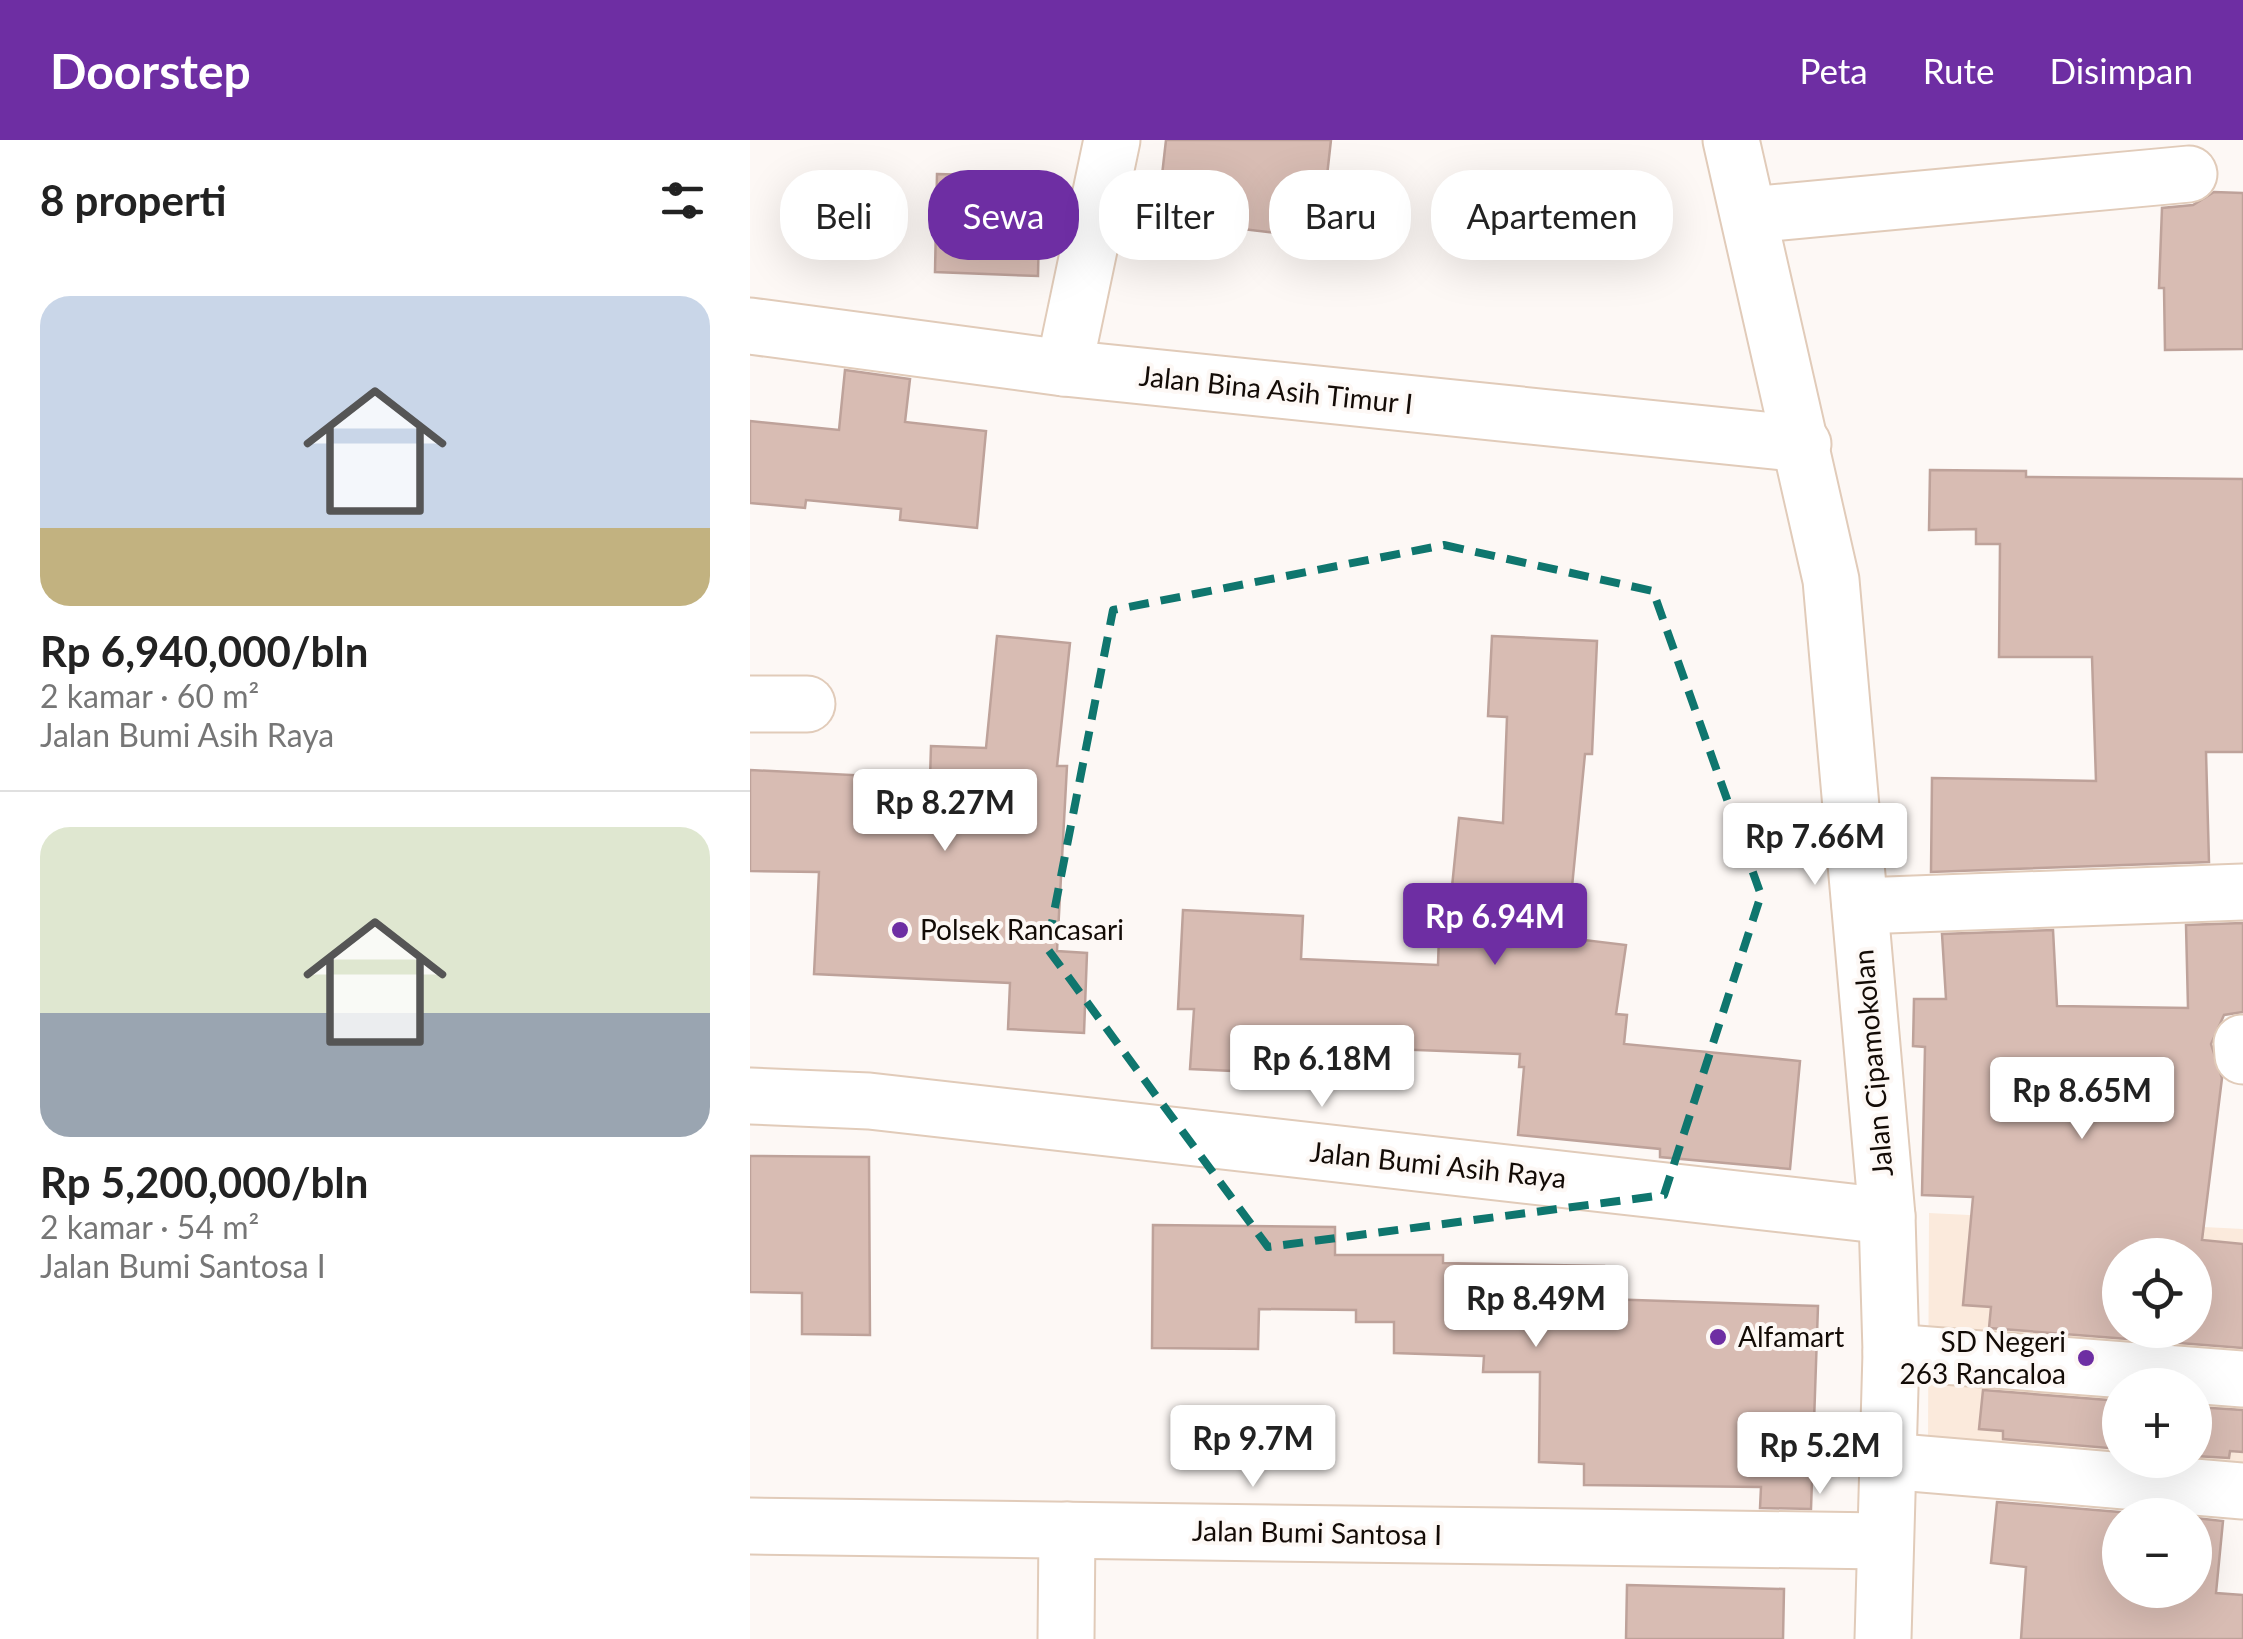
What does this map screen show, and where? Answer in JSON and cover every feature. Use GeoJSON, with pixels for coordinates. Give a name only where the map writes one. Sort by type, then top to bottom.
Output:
{"type":"FeatureCollection","features":[{"type":"Feature","properties":{"kind":"street"},"geometry":{"type":"LineString","coordinates":[[1064,368],[1112,140]]}},
{"type":"Feature","properties":{"kind":"street","name":"Jalan Cipamokolan"},"geometry":{"type":"LineString","coordinates":[[1731,140],[1831,580],[1886,1216],[1891,1352],[1883,1639]]}},
{"type":"Feature","properties":{"kind":"street"},"geometry":{"type":"LineString","coordinates":[[1750,215],[2189,174]]}},
{"type":"Feature","properties":{"kind":"street","name":"Jalan Bina Asih Timur I"},"geometry":{"type":"LineString","coordinates":[[750,326],[1064,368],[1803,444]]}},
{"type":"Feature","properties":{"kind":"street"},"geometry":{"type":"LineString","coordinates":[[750,704],[807,704]]}},
{"type":"Feature","properties":{"kind":"street"},"geometry":{"type":"LineString","coordinates":[[1860,906],[2243,892]]}},
{"type":"Feature","properties":{"kind":"street"},"geometry":{"type":"LineString","coordinates":[[2242,1043],[2243,1056]]}},
{"type":"Feature","properties":{"kind":"street","name":"Jalan Bumi Asih Raya"},"geometry":{"type":"LineString","coordinates":[[750,1096],[869,1101],[1886,1216]]}},
{"type":"Feature","properties":{"kind":"street"},"geometry":{"type":"LineString","coordinates":[[1891,1352],[2243,1379]]}},
{"type":"Feature","properties":{"kind":"street"},"geometry":{"type":"LineString","coordinates":[[1887,1461],[2243,1491]]}},
{"type":"Feature","properties":{"kind":"street","name":"Jalan Bumi Santosa I"},"geometry":{"type":"LineString","coordinates":[[750,1526],[1883,1541]]}},
{"type":"Feature","properties":{"kind":"street"},"geometry":{"type":"LineString","coordinates":[[1066,1639],[1067,1530]]}},
{"type":"Feature","properties":{"kind":"highlighted area"},"geometry":{"type":"Polygon","coordinates":[[[1444,545],[1653,591],[1761,895],[1664,1195],[1268,1247],[1047,948],[1113,610],[1444,545]]]}},
{"type":"Feature","properties":{"kind":"shaded area","name":"SD Negeri 263 Rancaloa"},"geometry":{"type":"Polygon","coordinates":[[[1929,1213],[2243,1229],[2243,1476],[2212,1473],[2212,1368],[2102,1368],[2102,1460],[1928,1441],[1929,1213]]]}},
{"type":"Feature","properties":{"kind":"building"},"geometry":{"type":"Polygon","coordinates":[[[1166,140],[1331,140],[1328,170],[1269,170],[1269,232],[1249,230],[1249,170],[1163,170],[1166,140]]]}},
{"type":"Feature","properties":{"kind":"building"},"geometry":{"type":"Polygon","coordinates":[[[2214,192],[2243,193],[2243,349],[2165,350],[2164,288],[2159,288],[2162,208],[2193,205],[2214,192]]]}},
{"type":"Feature","properties":{"kind":"building"},"geometry":{"type":"Polygon","coordinates":[[[935,260],[1038,260],[1038,276],[935,272],[935,260]]]}},
{"type":"Feature","properties":{"kind":"building"},"geometry":{"type":"Polygon","coordinates":[[[845,370],[910,379],[905,422],[986,431],[977,528],[900,520],[901,509],[806,500],[805,508],[750,503],[750,421],[839,430],[845,370]]]}},
{"type":"Feature","properties":{"kind":"building"},"geometry":{"type":"Polygon","coordinates":[[[1930,470],[2026,471],[2026,477],[2243,479],[2243,752],[2206,752],[2209,862],[1931,872],[1932,778],[2096,781],[2092,657],[1999,657],[2000,544],[1976,544],[1976,529],[1929,530],[1930,470]]]}},
{"type":"Feature","properties":{"kind":"building"},"geometry":{"type":"Polygon","coordinates":[[[997,636],[1070,643],[1057,766],[1067,766],[1057,951],[1087,953],[1084,1033],[1008,1029],[1010,983],[814,974],[819,872],[750,871],[750,770],[930,779],[931,746],[986,748],[997,636]]]}},
{"type":"Feature","properties":{"kind":"building"},"geometry":{"type":"Polygon","coordinates":[[[1492,636],[1597,641],[1592,754],[1585,754],[1567,938],[1626,945],[1616,1014],[1627,1015],[1624,1044],[1800,1061],[1790,1169],[1660,1157],[1660,1149],[1518,1135],[1524,1067],[1519,1067],[1520,1054],[1366,1048],[1365,1077],[1190,1069],[1194,1009],[1178,1009],[1183,910],[1303,916],[1301,959],[1438,965],[1439,935],[1447,936],[1459,818],[1503,823],[1507,717],[1488,716],[1492,636]]]}},
{"type":"Feature","properties":{"kind":"building"},"geometry":{"type":"Polygon","coordinates":[[[2243,923],[2243,1012],[2224,1015],[2211,1044],[2222,1078],[2202,1238],[2102,1238],[2102,1337],[1989,1328],[1991,1307],[1963,1305],[1973,1197],[1922,1195],[1925,1047],[1913,1046],[1914,999],[1946,999],[1942,934],[2053,930],[2057,1006],[2188,1008],[2186,925],[2243,923]]]}},
{"type":"Feature","properties":{"kind":"building"},"geometry":{"type":"Polygon","coordinates":[[[750,1156],[869,1157],[870,1335],[802,1334],[802,1293],[750,1292],[750,1156]]]}},
{"type":"Feature","properties":{"kind":"building"},"geometry":{"type":"Polygon","coordinates":[[[1153,1225],[1335,1227],[1335,1255],[1443,1255],[1443,1263],[1604,1266],[1604,1299],[1818,1306],[1811,1509],[1760,1508],[1761,1487],[1584,1485],[1584,1464],[1539,1462],[1540,1372],[1483,1372],[1484,1356],[1394,1353],[1394,1322],[1356,1322],[1356,1310],[1259,1309],[1258,1349],[1152,1348],[1153,1225]]]}},
{"type":"Feature","properties":{"kind":"building"},"geometry":{"type":"Polygon","coordinates":[[[2212,1241],[2243,1244],[2243,1348],[2212,1346],[2212,1241]]]}},
{"type":"Feature","properties":{"kind":"building"},"geometry":{"type":"Polygon","coordinates":[[[1983,1390],[2102,1400],[2102,1447],[2003,1439],[2003,1431],[1979,1429],[1983,1390]]]}},
{"type":"Feature","properties":{"kind":"building"},"geometry":{"type":"Polygon","coordinates":[[[2212,1408],[2243,1410],[2243,1452],[2230,1451],[2229,1458],[2212,1457],[2212,1408]]]}},
{"type":"Feature","properties":{"kind":"building"},"geometry":{"type":"Polygon","coordinates":[[[1997,1502],[2102,1511],[2102,1608],[2212,1608],[2212,1520],[2223,1521],[2216,1593],[2243,1595],[2243,1639],[2021,1639],[2026,1567],[1991,1563],[1997,1502]]]}},
{"type":"Feature","properties":{"kind":"building"},"geometry":{"type":"Polygon","coordinates":[[[1627,1585],[1784,1589],[1783,1639],[1626,1639],[1627,1585]]]}},
{"type":"Feature","properties":{"kind":"place","name":"Polsek Rancasari"},"geometry":{"type":"Point","coordinates":[900,930]}},
{"type":"Feature","properties":{"kind":"place","name":"Alfamart"},"geometry":{"type":"Point","coordinates":[1718,1337]}},
{"type":"Feature","properties":{"kind":"place","name":"SD Negeri 263 Rancaloa"},"geometry":{"type":"Point","coordinates":[2086,1358]}}]}
